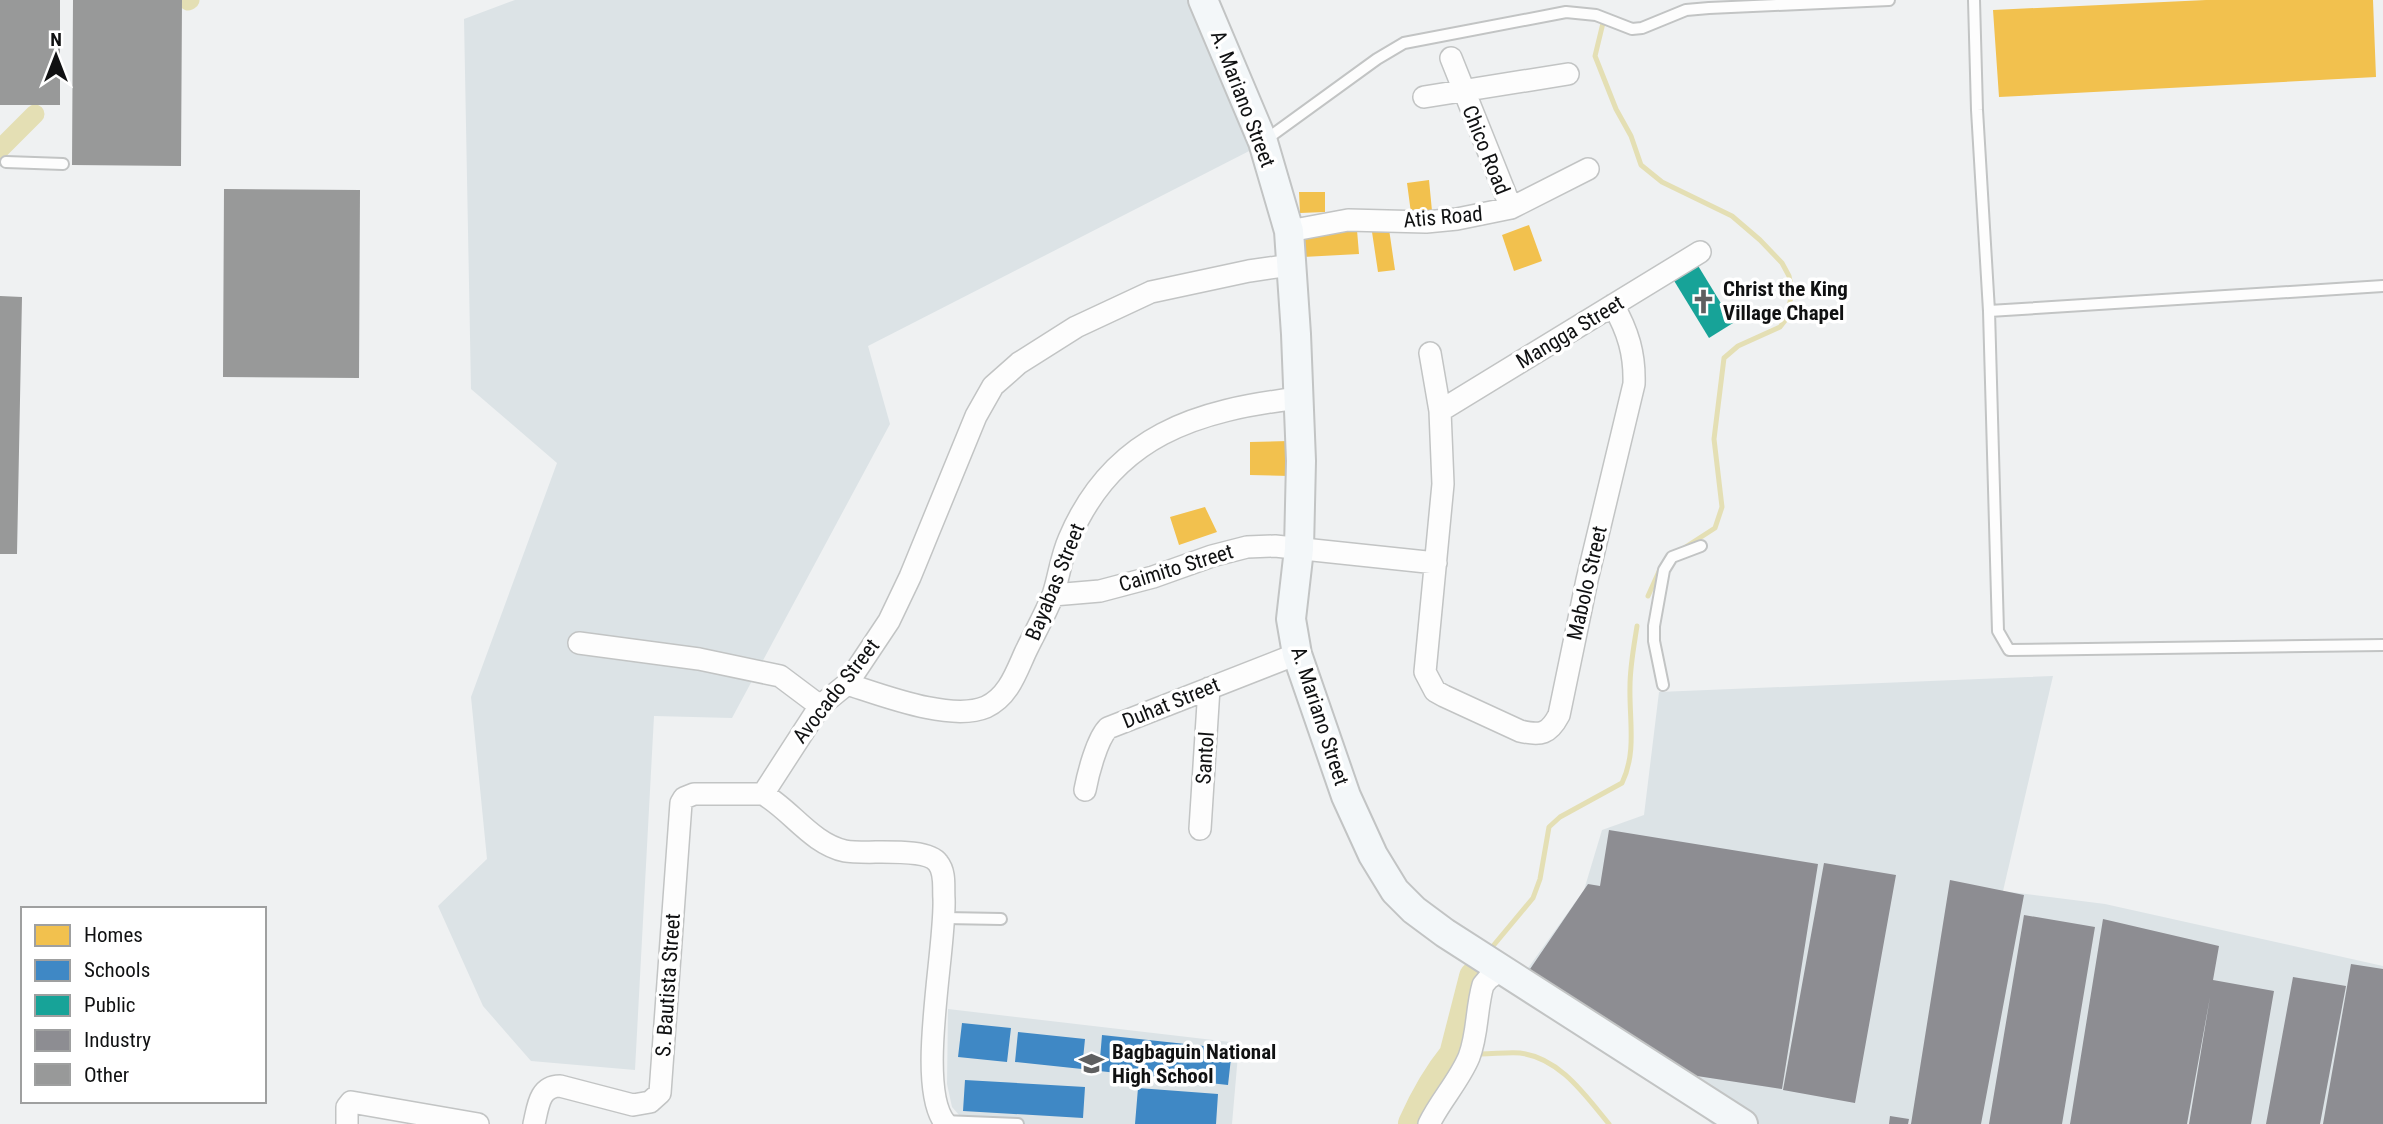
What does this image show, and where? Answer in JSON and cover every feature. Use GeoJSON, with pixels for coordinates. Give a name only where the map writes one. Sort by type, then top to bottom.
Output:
{"type":"FeatureCollection","features":[{"type":"Feature","properties":{"kind":"street","name":"A. Mariano Street"},"geometry":{"type":"LineString","coordinates":[[1203,0],[1263,142],[1289,231],[1300,398],[1301,461],[1299,549],[1292,619],[1297,654],[1346,796],[1373,855],[1395,891],[1415,911],[1743,1124]]}},
{"type":"Feature","properties":{"kind":"street"},"geometry":{"type":"LineString","coordinates":[[1451,58],[1462,91]]}},
{"type":"Feature","properties":{"kind":"street","name":"Chico Road"},"geometry":{"type":"LineString","coordinates":[[1424,97],[1568,74]]}},
{"type":"Feature","properties":{"kind":"street","name":"Chico Road"},"geometry":{"type":"LineString","coordinates":[[1462,91],[1511,208]]}},
{"type":"Feature","properties":{"kind":"street","name":"Atis Road"},"geometry":{"type":"LineString","coordinates":[[1289,231],[1348,220],[1426,222],[1457,219],[1511,208],[1588,169]]}},
{"type":"Feature","properties":{"kind":"street","name":"Mangga Street"},"geometry":{"type":"LineString","coordinates":[[1440,411],[1700,252]]}},
{"type":"Feature","properties":{"kind":"street","name":"Avocado Street"},"geometry":{"type":"LineString","coordinates":[[763,794],[820,706],[847,684],[889,621],[910,577],[976,416],[993,386],[1002,377],[1076,327],[1151,292],[1292,265]]}},
{"type":"Feature","properties":{"kind":"street","name":"Mabolo Street"},"geometry":{"type":"LineString","coordinates":[[1436,563],[1426,660],[1429,682],[1435,691],[1444,696],[1520,731],[1533,734],[1545,732],[1559,715],[1587,580],[1634,384],[1635,362],[1630,341],[1613,305]]}},
{"type":"Feature","properties":{"kind":"street"},"geometry":{"type":"LineString","coordinates":[[1299,549],[1436,563],[1443,484],[1440,411],[1430,353]]}},
{"type":"Feature","properties":{"kind":"street","name":"Bayabas Street"},"geometry":{"type":"LineString","coordinates":[[847,684],[904,704],[961,711],[986,707],[1007,691],[1053,595],[1070,537],[1091,500],[1122,460],[1173,427],[1213,412],[1300,398]]}},
{"type":"Feature","properties":{"kind":"street","name":"Caimito Street"},"geometry":{"type":"LineString","coordinates":[[1053,595],[1100,591],[1247,547],[1299,549]]}},
{"type":"Feature","properties":{"kind":"street"},"geometry":{"type":"LineString","coordinates":[[579,643],[699,659],[779,676],[820,706]]}},
{"type":"Feature","properties":{"kind":"street","name":"Duhat Street"},"geometry":{"type":"LineString","coordinates":[[1085,790],[1101,735],[1108,728],[1297,654]]}},
{"type":"Feature","properties":{"kind":"street","name":"Santol"},"geometry":{"type":"LineString","coordinates":[[1200,829],[1209,688]]}},
{"type":"Feature","properties":{"kind":"street","name":"S. Bautista Street"},"geometry":{"type":"LineString","coordinates":[[534,1124],[539,1101],[545,1090],[551,1086],[633,1105],[649,1102],[660,1093],[681,803],[684,798],[694,794],[763,794]]}},
{"type":"Feature","properties":{"kind":"street"},"geometry":{"type":"LineString","coordinates":[[763,794],[778,802],[828,844],[845,851],[925,855],[937,861],[943,872],[944,918],[930,1068],[932,1085],[944,1122]]}},
{"type":"Feature","properties":{"kind":"street"},"geometry":{"type":"LineString","coordinates":[[1429,1124],[1439,1102],[1456,1081],[1468,1059],[1483,985],[1492,963]]}},
{"type":"Feature","properties":{"kind":"street"},"geometry":{"type":"LineString","coordinates":[[347,1116],[351,1102],[478,1124]]}},
{"type":"Feature","properties":{"kind":"lane"},"geometry":{"type":"LineString","coordinates":[[1263,142],[1377,58],[1404,43],[1566,12],[1596,15],[1632,29],[1642,29],[1686,10],[1889,0]]}},
{"type":"Feature","properties":{"kind":"lane"},"geometry":{"type":"LineString","coordinates":[[1974,0],[1977,110],[1989,311],[1998,631],[2009,650],[2383,645]]}},
{"type":"Feature","properties":{"kind":"lane"},"geometry":{"type":"LineString","coordinates":[[6,162],[63,164]]}},
{"type":"Feature","properties":{"kind":"lane"},"geometry":{"type":"LineString","coordinates":[[1989,311],[2383,286]]}},
{"type":"Feature","properties":{"kind":"lane"},"geometry":{"type":"LineString","coordinates":[[1663,685],[1654,641],[1654,626],[1664,570],[1672,557],[1700,546]]}},
{"type":"Feature","properties":{"kind":"lane"},"geometry":{"type":"LineString","coordinates":[[944,918],[1001,919]]}},
{"type":"Feature","properties":{"kind":"lane"},"geometry":{"type":"LineString","coordinates":[[944,1122],[1018,1124]]}},
{"type":"Feature","properties":{"kind":"shaded area"},"geometry":{"type":"Polygon","coordinates":[[[515,0],[1192,0],[1257,147],[868,346],[890,424],[732,718],[654,716],[635,1070],[531,1061],[483,1006],[438,906],[487,859],[471,697],[557,463],[471,389],[464,19],[515,0]]]}},
{"type":"Feature","properties":{"kind":"shaded area"},"geometry":{"type":"Polygon","coordinates":[[[2053,676],[2003,891],[2105,904],[2383,966],[2383,1124],[1712,1124],[1611,1040],[1521,978],[1584,890],[1602,830],[1644,815],[1659,692],[2053,676]]]}},
{"type":"Feature","properties":{"kind":"shaded area","name":"Bagbaguin National High School"},"geometry":{"type":"Polygon","coordinates":[[[948,1009],[1239,1043],[1232,1124],[967,1124],[952,1107],[947,1084],[948,1009]]]}},
{"type":"Feature","properties":{"kind":"building: Homes"},"geometry":{"type":"Polygon","coordinates":[[[2206,0],[2373,0],[2376,77],[1999,97],[1993,10],[2206,0]]]}},
{"type":"Feature","properties":{"kind":"building: Homes"},"geometry":{"type":"Polygon","coordinates":[[[1429,180],[1432,211],[1411,213],[1407,183],[1429,180]]]}},
{"type":"Feature","properties":{"kind":"building: Homes"},"geometry":{"type":"Polygon","coordinates":[[[1299,192],[1325,192],[1325,212],[1300,213],[1299,192]]]}},
{"type":"Feature","properties":{"kind":"building: Homes"},"geometry":{"type":"Polygon","coordinates":[[[1529,225],[1542,261],[1514,271],[1502,235],[1529,225]]]}},
{"type":"Feature","properties":{"kind":"building: Homes"},"geometry":{"type":"Polygon","coordinates":[[[1389,229],[1395,270],[1378,272],[1372,232],[1389,229]]]}},
{"type":"Feature","properties":{"kind":"building: Homes"},"geometry":{"type":"Polygon","coordinates":[[[1357,230],[1359,254],[1303,257],[1302,233],[1357,230]]]}},
{"type":"Feature","properties":{"kind":"building: Homes"},"geometry":{"type":"Polygon","coordinates":[[[1289,441],[1290,476],[1250,475],[1250,442],[1289,441]]]}},
{"type":"Feature","properties":{"kind":"building: Homes"},"geometry":{"type":"Polygon","coordinates":[[[1205,507],[1217,532],[1179,545],[1170,517],[1205,507]]]}},
{"type":"Feature","properties":{"kind":"building: Schools"},"geometry":{"type":"Polygon","coordinates":[[[962,1023],[1011,1028],[1007,1062],[958,1057],[962,1023]]]}},
{"type":"Feature","properties":{"kind":"building: Schools"},"geometry":{"type":"Polygon","coordinates":[[[1018,1032],[1085,1039],[1082,1069],[1015,1062],[1018,1032]]]}},
{"type":"Feature","properties":{"kind":"building: Schools"},"geometry":{"type":"Polygon","coordinates":[[[1102,1035],[1232,1049],[1228,1085],[1099,1071],[1102,1035]]]}},
{"type":"Feature","properties":{"kind":"building: Schools"},"geometry":{"type":"Polygon","coordinates":[[[965,1080],[1085,1087],[1083,1118],[963,1111],[965,1080]]]}},
{"type":"Feature","properties":{"kind":"building: Schools"},"geometry":{"type":"Polygon","coordinates":[[[1138,1088],[1218,1094],[1216,1124],[1135,1124],[1138,1088]]]}},
{"type":"Feature","properties":{"kind":"building: Public","name":"Christ the King Village Chapel"},"geometry":{"type":"Polygon","coordinates":[[[1697,264],[1733,323],[1709,338],[1673,279],[1697,264]]]}},
{"type":"Feature","properties":{"kind":"building: Industry"},"geometry":{"type":"Polygon","coordinates":[[[1609,830],[1818,864],[1782,1089],[1684,1074],[1528,972],[1588,884],[1600,886],[1609,830]]]}},
{"type":"Feature","properties":{"kind":"building: Industry"},"geometry":{"type":"Polygon","coordinates":[[[1824,863],[1896,875],[1855,1103],[1783,1090],[1824,863]]]}},
{"type":"Feature","properties":{"kind":"building: Industry"},"geometry":{"type":"Polygon","coordinates":[[[1950,880],[2024,895],[1981,1124],[1911,1124],[1950,880]]]}},
{"type":"Feature","properties":{"kind":"building: Industry"},"geometry":{"type":"Polygon","coordinates":[[[2024,915],[2095,927],[2062,1124],[1989,1124],[2024,915]]]}},
{"type":"Feature","properties":{"kind":"building: Industry"},"geometry":{"type":"Polygon","coordinates":[[[2103,919],[2219,946],[2213,980],[2274,991],[2251,1124],[2189,1124],[2210,997],[2187,1124],[2070,1124],[2103,919]]]}},
{"type":"Feature","properties":{"kind":"building: Industry"},"geometry":{"type":"Polygon","coordinates":[[[2351,964],[2383,969],[2383,1124],[2323,1124],[2351,964]]]}},
{"type":"Feature","properties":{"kind":"building: Industry"},"geometry":{"type":"Polygon","coordinates":[[[2293,977],[2346,986],[2320,1124],[2266,1124],[2293,977]]]}},
{"type":"Feature","properties":{"kind":"building: Industry"},"geometry":{"type":"Polygon","coordinates":[[[1890,1116],[1909,1119],[1908,1124],[1889,1124],[1890,1116]]]}},
{"type":"Feature","properties":{"kind":"building: Other"},"geometry":{"type":"Polygon","coordinates":[[[0,0],[60,0],[60,105],[0,105],[0,0]]]}},
{"type":"Feature","properties":{"kind":"building: Other"},"geometry":{"type":"Polygon","coordinates":[[[73,0],[182,0],[181,166],[72,165],[73,0]]]}},
{"type":"Feature","properties":{"kind":"building: Other"},"geometry":{"type":"Polygon","coordinates":[[[224,189],[360,190],[359,378],[223,377],[224,189]]]}},
{"type":"Feature","properties":{"kind":"building: Other"},"geometry":{"type":"Polygon","coordinates":[[[0,296],[22,297],[17,554],[0,554],[0,296]]]}},
{"type":"Feature","properties":{"kind":"waterway"},"geometry":{"type":"LineString","coordinates":[[1603,23],[1595,56],[1641,165],[1662,182],[1732,216],[1782,263],[1789,276],[1792,291],[1787,318],[1780,327],[1738,346],[1724,358],[1714,439],[1722,507],[1715,528],[1684,548]]}},
{"type":"Feature","properties":{"kind":"waterway"},"geometry":{"type":"LineString","coordinates":[[0,149],[35,114]]}},
{"type":"Feature","properties":{"kind":"waterway"},"geometry":{"type":"LineString","coordinates":[[1648,596],[1661,567]]}},
{"type":"Feature","properties":{"kind":"waterway"},"geometry":{"type":"LineString","coordinates":[[1488,952],[1533,898],[1540,879],[1549,827],[1560,817],[1622,783],[1631,747],[1630,678],[1637,626]]}},
{"type":"Feature","properties":{"kind":"waterway"},"geometry":{"type":"LineString","coordinates":[[1455,1055],[1475,977]]}},
{"type":"Feature","properties":{"kind":"waterway"},"geometry":{"type":"LineString","coordinates":[[1481,1054],[1520,1053],[1547,1062],[1570,1080],[1609,1124]]}},
{"type":"Feature","properties":{"kind":"waterway"},"geometry":{"type":"LineString","coordinates":[[1414,1124],[1432,1088],[1449,1063],[1455,1055],[1465,1054]]}},
{"type":"Feature","properties":{"kind":"place","name":"Christ the King Village Chapel"},"geometry":{"type":"Point","coordinates":[1703,301]}},
{"type":"Feature","properties":{"kind":"place","name":"Bagbaguin National High School"},"geometry":{"type":"Point","coordinates":[1092,1064]}}]}
